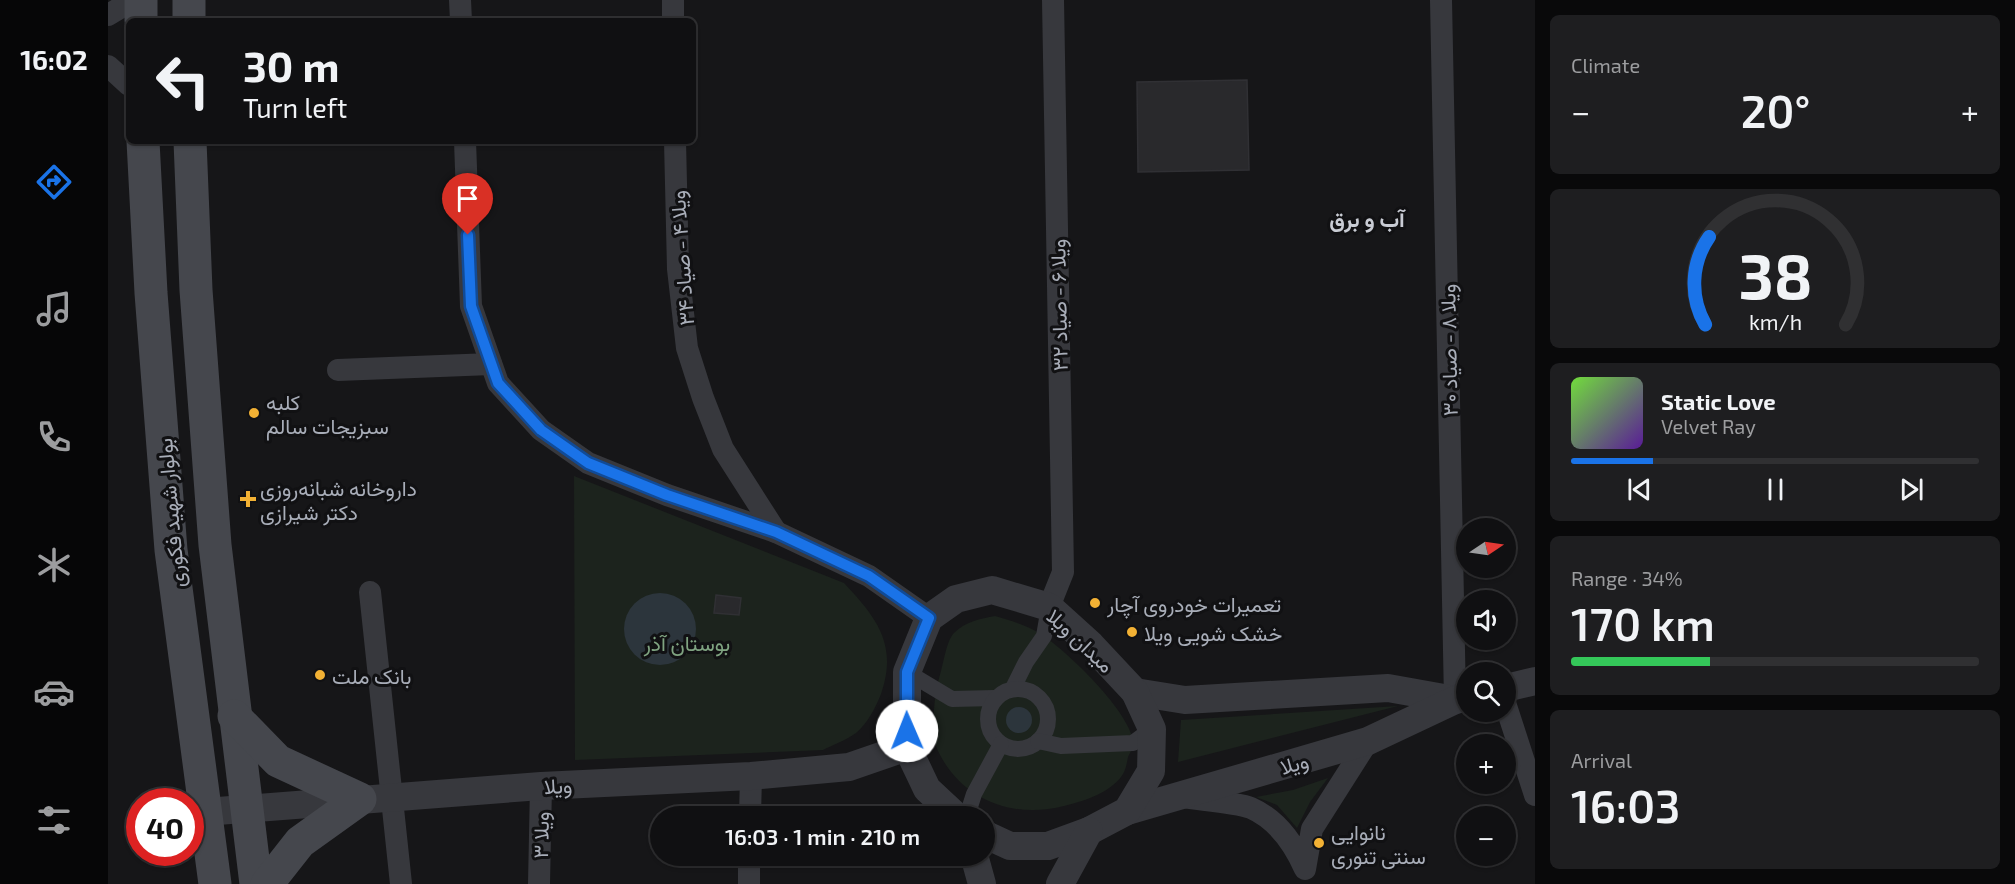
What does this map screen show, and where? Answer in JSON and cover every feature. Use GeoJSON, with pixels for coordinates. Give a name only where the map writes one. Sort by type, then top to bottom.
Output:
{"type":"FeatureCollection","features":[{"type":"Feature","properties":{"kind":"main road"},"geometry":{"type":"LineString","coordinates":[[141,0],[141,18]]}},
{"type":"Feature","properties":{"kind":"main road"},"geometry":{"type":"LineString","coordinates":[[189,0],[189,18]]}},
{"type":"Feature","properties":{"kind":"main road","name":"بولوار شهید فکوری"},"geometry":{"type":"LineString","coordinates":[[143,144],[171,550],[215,884]]}},
{"type":"Feature","properties":{"kind":"main road","name":"بولوار شهید فکوری"},"geometry":{"type":"LineString","coordinates":[[190,144],[195,290],[213,522],[234,716],[256,884]]}},
{"type":"Feature","properties":{"kind":"main road"},"geometry":{"type":"LineString","coordinates":[[234,716],[278,761],[360,799],[300,842],[267,884]]}},
{"type":"Feature","properties":{"kind":"street"},"geometry":{"type":"LineString","coordinates":[[108,15],[133,0]]}},
{"type":"Feature","properties":{"kind":"street"},"geometry":{"type":"LineString","coordinates":[[460,0],[461,18]]}},
{"type":"Feature","properties":{"kind":"street"},"geometry":{"type":"LineString","coordinates":[[673,0],[673,18]]}},
{"type":"Feature","properties":{"kind":"street","name":"ویلا ۶ - صیاد ۳۲"},"geometry":{"type":"LineString","coordinates":[[1049,607],[1063,572],[1053,0]]}},
{"type":"Feature","properties":{"kind":"street","name":"ویلا ۸ - صیاد ۳۰"},"geometry":{"type":"LineString","coordinates":[[1441,0],[1460,662]]}},
{"type":"Feature","properties":{"kind":"street"},"geometry":{"type":"LineString","coordinates":[[108,66],[126,82]]}},
{"type":"Feature","properties":{"kind":"street"},"geometry":{"type":"LineString","coordinates":[[465,144],[471,306],[498,383],[541,430],[588,463],[667,495],[776,532],[869,576],[929,618],[907,672],[908,747],[927,789],[945,806]]}},
{"type":"Feature","properties":{"kind":"street","name":"ویلا ۴ - صیاد ۳۴"},"geometry":{"type":"LineString","coordinates":[[675,144],[678,269],[687,348],[723,449],[776,532]]}},
{"type":"Feature","properties":{"kind":"street"},"geometry":{"type":"LineString","coordinates":[[338,370],[491,364]]}},
{"type":"Feature","properties":{"kind":"street","name":"میدان ویلا"},"geometry":{"type":"LineString","coordinates":[[929,618],[956,599],[992,590],[1049,607],[1091,645],[1135,692],[1152,729],[1150,771],[1127,811]]}},
{"type":"Feature","properties":{"kind":"street"},"geometry":{"type":"LineString","coordinates":[[370,592],[393,796],[400,884]]}},
{"type":"Feature","properties":{"kind":"street"},"geometry":{"type":"LineString","coordinates":[[1013,688],[1026,662],[1044,636],[1049,607]]}},
{"type":"Feature","properties":{"kind":"street"},"geometry":{"type":"LineString","coordinates":[[907,672],[952,699],[995,698],[1013,688],[1034,692],[1042,699],[1046,707],[1047,726],[1038,741],[1021,749],[1001,744],[989,728],[990,707],[995,698]]}},
{"type":"Feature","properties":{"kind":"street"},"geometry":{"type":"LineString","coordinates":[[1516,686],[1535,681]]}},
{"type":"Feature","properties":{"kind":"street"},"geometry":{"type":"LineString","coordinates":[[1135,692],[1185,700],[1388,688],[1456,698]]}},
{"type":"Feature","properties":{"kind":"street","name":"ویلا"},"geometry":{"type":"LineString","coordinates":[[1127,811],[1368,741],[1456,701]]}},
{"type":"Feature","properties":{"kind":"street"},"geometry":{"type":"LineString","coordinates":[[1511,722],[1535,795]]}},
{"type":"Feature","properties":{"kind":"street"},"geometry":{"type":"LineString","coordinates":[[1038,741],[1061,746],[1133,743],[1152,729]]}},
{"type":"Feature","properties":{"kind":"street"},"geometry":{"type":"LineString","coordinates":[[1305,877],[1312,829],[1368,741]]}},
{"type":"Feature","properties":{"kind":"street"},"geometry":{"type":"LineString","coordinates":[[970,806],[974,794],[1001,744]]}},
{"type":"Feature","properties":{"kind":"street","name":"ویلا"},"geometry":{"type":"LineString","coordinates":[[205,812],[393,796],[751,776],[849,767],[908,747]]}},
{"type":"Feature","properties":{"kind":"street"},"geometry":{"type":"LineString","coordinates":[[750,806],[751,776]]}},
{"type":"Feature","properties":{"kind":"street","name":"ویلا ۳"},"geometry":{"type":"LineString","coordinates":[[538,884],[541,786]]}},
{"type":"Feature","properties":{"kind":"street"},"geometry":{"type":"LineString","coordinates":[[1178,796],[1251,808],[1276,825],[1294,846],[1305,877]]}},
{"type":"Feature","properties":{"kind":"street"},"geometry":{"type":"LineString","coordinates":[[995,839],[1010,846],[1048,846],[1089,831],[1127,811]]}},
{"type":"Feature","properties":{"kind":"street"},"geometry":{"type":"LineString","coordinates":[[1060,884],[1089,831]]}},
{"type":"Feature","properties":{"kind":"street"},"geometry":{"type":"LineString","coordinates":[[749,866],[749,884]]}},
{"type":"Feature","properties":{"kind":"street"},"geometry":{"type":"LineString","coordinates":[[977,866],[982,884]]}},
{"type":"Feature","properties":{"kind":"green space","name":"بوستان آذر"},"geometry":{"type":"Polygon","coordinates":[[[574,476],[844,583],[875,621],[881,633],[887,661],[886,677],[881,694],[864,725],[852,736],[823,750],[575,760],[574,476]]]}},
{"type":"Feature","properties":{"kind":"green space"},"geometry":{"type":"Polygon","coordinates":[[[995,616],[1042,635],[1081,668],[1111,700],[1130,732],[1133,744],[1123,774],[1112,786],[1080,802],[1027,810],[991,802],[975,794],[948,768],[935,743],[933,722],[937,689],[948,645],[954,633],[963,626],[995,616]]]}},
{"type":"Feature","properties":{"kind":"green space"},"geometry":{"type":"Polygon","coordinates":[[[1398,706],[1178,762],[1181,720],[1398,706]]]}},
{"type":"Feature","properties":{"kind":"green space"},"geometry":{"type":"Polygon","coordinates":[[[1328,778],[1310,802],[1297,828],[1277,805],[1256,797],[1293,790],[1328,778]]]}},
{"type":"Feature","properties":{"kind":"shaded area"},"geometry":{"type":"Polygon","coordinates":[[[660,593],[680,599],[690,609],[696,629],[690,649],[680,659],[660,665],[640,659],[630,649],[624,629],[630,609],[640,599],[660,593]]]}},
{"type":"Feature","properties":{"kind":"shaded area"},"geometry":{"type":"Polygon","coordinates":[[[1019,707],[1028,711],[1032,720],[1028,729],[1019,733],[1010,729],[1006,720],[1010,711],[1019,707]]]}},
{"type":"Feature","properties":{"kind":"building"},"geometry":{"type":"Polygon","coordinates":[[[1247,80],[1249,170],[1138,172],[1137,82],[1247,80]]]}},
{"type":"Feature","properties":{"kind":"building"},"geometry":{"type":"Polygon","coordinates":[[[716,595],[741,598],[739,615],[714,613],[716,595]]]}},
{"type":"Feature","properties":{"kind":"place","name":"کلبه سبزیجات سالم"},"geometry":{"type":"Point","coordinates":[254,413]}},
{"type":"Feature","properties":{"kind":"place","name":"داروخانه شبانه‌روزی دکتر شیرازی"},"geometry":{"type":"Point","coordinates":[248,499]}},
{"type":"Feature","properties":{"kind":"place","name":"تعمیرات خودروی آچار"},"geometry":{"type":"Point","coordinates":[1095,603]}},
{"type":"Feature","properties":{"kind":"place","name":"خشک شویی ویلا"},"geometry":{"type":"Point","coordinates":[1132,632]}},
{"type":"Feature","properties":{"kind":"place","name":"بانک ملت"},"geometry":{"type":"Point","coordinates":[320,675]}},
{"type":"Feature","properties":{"kind":"place","name":"نانوایی سنتی تنوری"},"geometry":{"type":"Point","coordinates":[1319,843]}},
{"type":"Feature","properties":{"kind":"district","name":"آب و برق"},"geometry":{"type":"Point","coordinates":[1367,218]}},
{"type":"Feature","properties":{"kind":"route"},"geometry":{"type":"LineString","coordinates":[[468,235],[471,306],[498,383],[541,430],[588,463],[667,495],[776,532],[869,576],[929,618],[907,672],[907,731]]}}]}
